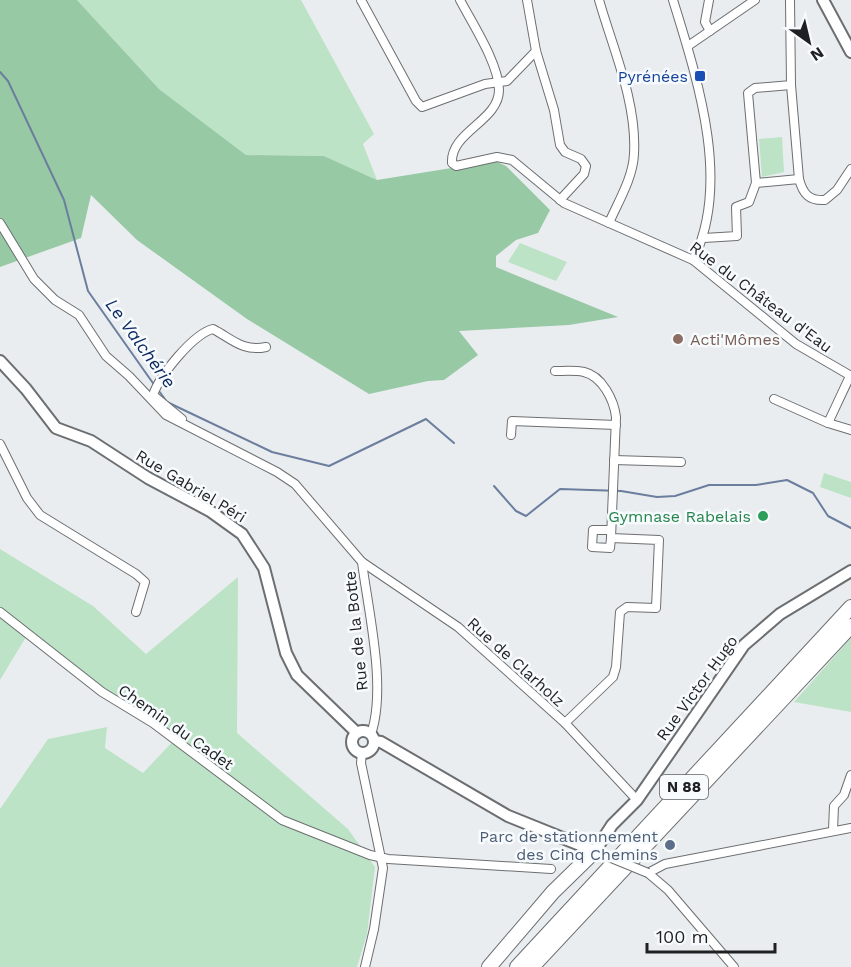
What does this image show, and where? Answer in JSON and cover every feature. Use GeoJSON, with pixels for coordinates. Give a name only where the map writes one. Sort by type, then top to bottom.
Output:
{"type":"FeatureCollection","features":[{"type":"Feature","properties":{"kind":"highway","name":"N 88"},"geometry":{"type":"LineString","coordinates":[[517,967],[851,606]]}},
{"type":"Feature","properties":{"kind":"highway","name":"N 88"},"geometry":{"type":"LineString","coordinates":[[532,967],[851,626]]}},
{"type":"Feature","properties":{"kind":"highway"},"geometry":{"type":"LineString","coordinates":[[489,967],[554,892],[599,853]]}},
{"type":"Feature","properties":{"kind":"main road"},"geometry":{"type":"LineString","coordinates":[[823,0],[851,52]]}},
{"type":"Feature","properties":{"kind":"main road","name":"Rue Gabriel Péri"},"geometry":{"type":"LineString","coordinates":[[0,361],[27,389],[56,428],[91,441],[148,478],[210,511],[242,534],[264,568],[286,653],[297,675],[357,733]]}},
{"type":"Feature","properties":{"kind":"main road","name":"Rue Victor Hugo"},"geometry":{"type":"LineString","coordinates":[[599,853],[612,825],[637,800],[744,645],[780,614],[851,571]]}},
{"type":"Feature","properties":{"kind":"main road"},"geometry":{"type":"LineString","coordinates":[[373,738],[370,750],[362,752],[353,744],[357,733],[366,731],[373,738],[508,816],[599,853]]}},
{"type":"Feature","properties":{"kind":"street"},"geometry":{"type":"LineString","coordinates":[[361,0],[419,105],[426,107],[485,84],[507,81],[536,51]]}},
{"type":"Feature","properties":{"kind":"street"},"geometry":{"type":"LineString","coordinates":[[460,0],[498,83]]}},
{"type":"Feature","properties":{"kind":"street"},"geometry":{"type":"LineString","coordinates":[[527,0],[536,51],[554,110],[561,148],[584,161],[586,166],[584,174],[560,200]]}},
{"type":"Feature","properties":{"kind":"street"},"geometry":{"type":"LineString","coordinates":[[598,0],[623,80],[633,137],[632,166],[609,223]]}},
{"type":"Feature","properties":{"kind":"street"},"geometry":{"type":"LineString","coordinates":[[673,0],[688,46],[705,124],[711,190],[704,238],[693,260]]}},
{"type":"Feature","properties":{"kind":"street"},"geometry":{"type":"LineString","coordinates":[[709,0],[705,22],[710,31]]}},
{"type":"Feature","properties":{"kind":"street"},"geometry":{"type":"LineString","coordinates":[[688,46],[755,0]]}},
{"type":"Feature","properties":{"kind":"street"},"geometry":{"type":"LineString","coordinates":[[790,0],[791,86],[802,192],[813,199],[825,200],[837,190],[851,169]]}},
{"type":"Feature","properties":{"kind":"street","name":"Rue du Château d'Eau"},"geometry":{"type":"LineString","coordinates":[[498,83],[497,101],[458,144],[452,163],[456,166],[497,157],[512,160],[560,200],[693,260],[796,344],[850,376]]}},
{"type":"Feature","properties":{"kind":"street"},"geometry":{"type":"LineString","coordinates":[[704,238],[737,236],[736,207],[749,202],[756,183],[748,93],[755,88],[791,86]]}},
{"type":"Feature","properties":{"kind":"street"},"geometry":{"type":"LineString","coordinates":[[756,183],[799,179]]}},
{"type":"Feature","properties":{"kind":"street"},"geometry":{"type":"LineString","coordinates":[[0,223],[34,279],[54,300],[79,315],[105,356],[129,376],[166,415],[194,429]]}},
{"type":"Feature","properties":{"kind":"street"},"geometry":{"type":"LineString","coordinates":[[194,429],[160,403],[154,392],[193,340],[203,332],[213,329],[238,346],[257,349],[266,347]]}},
{"type":"Feature","properties":{"kind":"street"},"geometry":{"type":"LineString","coordinates":[[555,371],[585,372],[595,378],[615,404],[611,534],[659,540],[656,608],[627,608],[620,612],[616,667],[613,677],[565,723]]}},
{"type":"Feature","properties":{"kind":"street"},"geometry":{"type":"LineString","coordinates":[[828,423],[850,376]]}},
{"type":"Feature","properties":{"kind":"street"},"geometry":{"type":"LineString","coordinates":[[774,399],[828,423],[851,430]]}},
{"type":"Feature","properties":{"kind":"street"},"geometry":{"type":"LineString","coordinates":[[511,435],[512,421],[616,425]]}},
{"type":"Feature","properties":{"kind":"street","name":"Rue de Clarholz"},"geometry":{"type":"LineString","coordinates":[[194,429],[277,472],[295,484],[362,562],[458,627],[565,723],[637,800]]}},
{"type":"Feature","properties":{"kind":"street"},"geometry":{"type":"LineString","coordinates":[[0,444],[27,498],[40,515],[136,574],[145,582],[136,612]]}},
{"type":"Feature","properties":{"kind":"street"},"geometry":{"type":"LineString","coordinates":[[614,460],[681,462]]}},
{"type":"Feature","properties":{"kind":"street","name":"Rue de la Botte"},"geometry":{"type":"LineString","coordinates":[[362,562],[376,674],[373,738]]}},
{"type":"Feature","properties":{"kind":"street","name":"Chemin du Cadet"},"geometry":{"type":"LineString","coordinates":[[0,612],[102,692],[153,723],[282,820],[370,855],[551,869]]}},
{"type":"Feature","properties":{"kind":"street"},"geometry":{"type":"LineString","coordinates":[[362,752],[361,762],[383,868],[365,967]]}},
{"type":"Feature","properties":{"kind":"street"},"geometry":{"type":"LineString","coordinates":[[833,830],[834,806],[844,795],[851,775]]}},
{"type":"Feature","properties":{"kind":"street"},"geometry":{"type":"LineString","coordinates":[[648,873],[664,864],[851,828]]}},
{"type":"Feature","properties":{"kind":"street"},"geometry":{"type":"LineString","coordinates":[[599,853],[648,873],[668,890],[735,967]]}},
{"type":"Feature","properties":{"kind":"green space"},"geometry":{"type":"Polygon","coordinates":[[[0,0],[77,0],[159,89],[246,155],[324,156],[377,180],[495,161],[506,166],[550,210],[538,233],[516,240],[496,256],[496,267],[618,317],[569,325],[459,331],[478,355],[444,380],[428,381],[369,394],[247,319],[137,240],[91,195],[81,238],[0,267],[0,0]]]}},
{"type":"Feature","properties":{"kind":"green space"},"geometry":{"type":"Polygon","coordinates":[[[77,0],[301,0],[374,134],[363,144],[377,180],[324,156],[246,155],[159,89],[77,0]]]}},
{"type":"Feature","properties":{"kind":"green space"},"geometry":{"type":"Polygon","coordinates":[[[782,137],[784,172],[762,177],[759,139],[782,137]]]}},
{"type":"Feature","properties":{"kind":"green space"},"geometry":{"type":"Polygon","coordinates":[[[520,243],[567,262],[556,281],[508,262],[520,243]]]}},
{"type":"Feature","properties":{"kind":"green space"},"geometry":{"type":"Polygon","coordinates":[[[824,473],[851,482],[851,498],[820,487],[824,473]]]}},
{"type":"Feature","properties":{"kind":"green space"},"geometry":{"type":"Polygon","coordinates":[[[0,549],[93,606],[146,654],[238,577],[237,733],[348,829],[375,867],[367,934],[357,967],[0,967],[0,809],[48,739],[107,727],[105,748],[143,773],[179,735],[112,696],[26,637],[0,680],[0,549]]]}},
{"type":"Feature","properties":{"kind":"green space"},"geometry":{"type":"Polygon","coordinates":[[[851,638],[851,712],[794,702],[851,638]]]}},
{"type":"Feature","properties":{"kind":"waterway","name":"Le Valchérie"},"geometry":{"type":"LineString","coordinates":[[0,72],[8,81],[64,200],[88,291],[155,386]]}},
{"type":"Feature","properties":{"kind":"waterway","name":"Le Valchérie"},"geometry":{"type":"LineString","coordinates":[[159,391],[167,402],[272,452],[329,466],[426,419],[454,443]]}},
{"type":"Feature","properties":{"kind":"waterway","name":"Le Valchérie"},"geometry":{"type":"LineString","coordinates":[[494,486],[516,511],[526,516],[560,489],[621,491],[657,497],[675,496],[709,485],[756,485],[787,480],[813,493],[828,516],[851,528]]}},
{"type":"Feature","properties":{"kind":"place","name":"Pyrénées"},"geometry":{"type":"Point","coordinates":[700,76]}},
{"type":"Feature","properties":{"kind":"place","name":"Acti'Mômes"},"geometry":{"type":"Point","coordinates":[678,339]}},
{"type":"Feature","properties":{"kind":"place","name":"Gymnase Rabelais"},"geometry":{"type":"Point","coordinates":[763,516]}},
{"type":"Feature","properties":{"kind":"place","name":"Parc de stationnement des Cinq Chemins"},"geometry":{"type":"Point","coordinates":[670,845]}}]}
